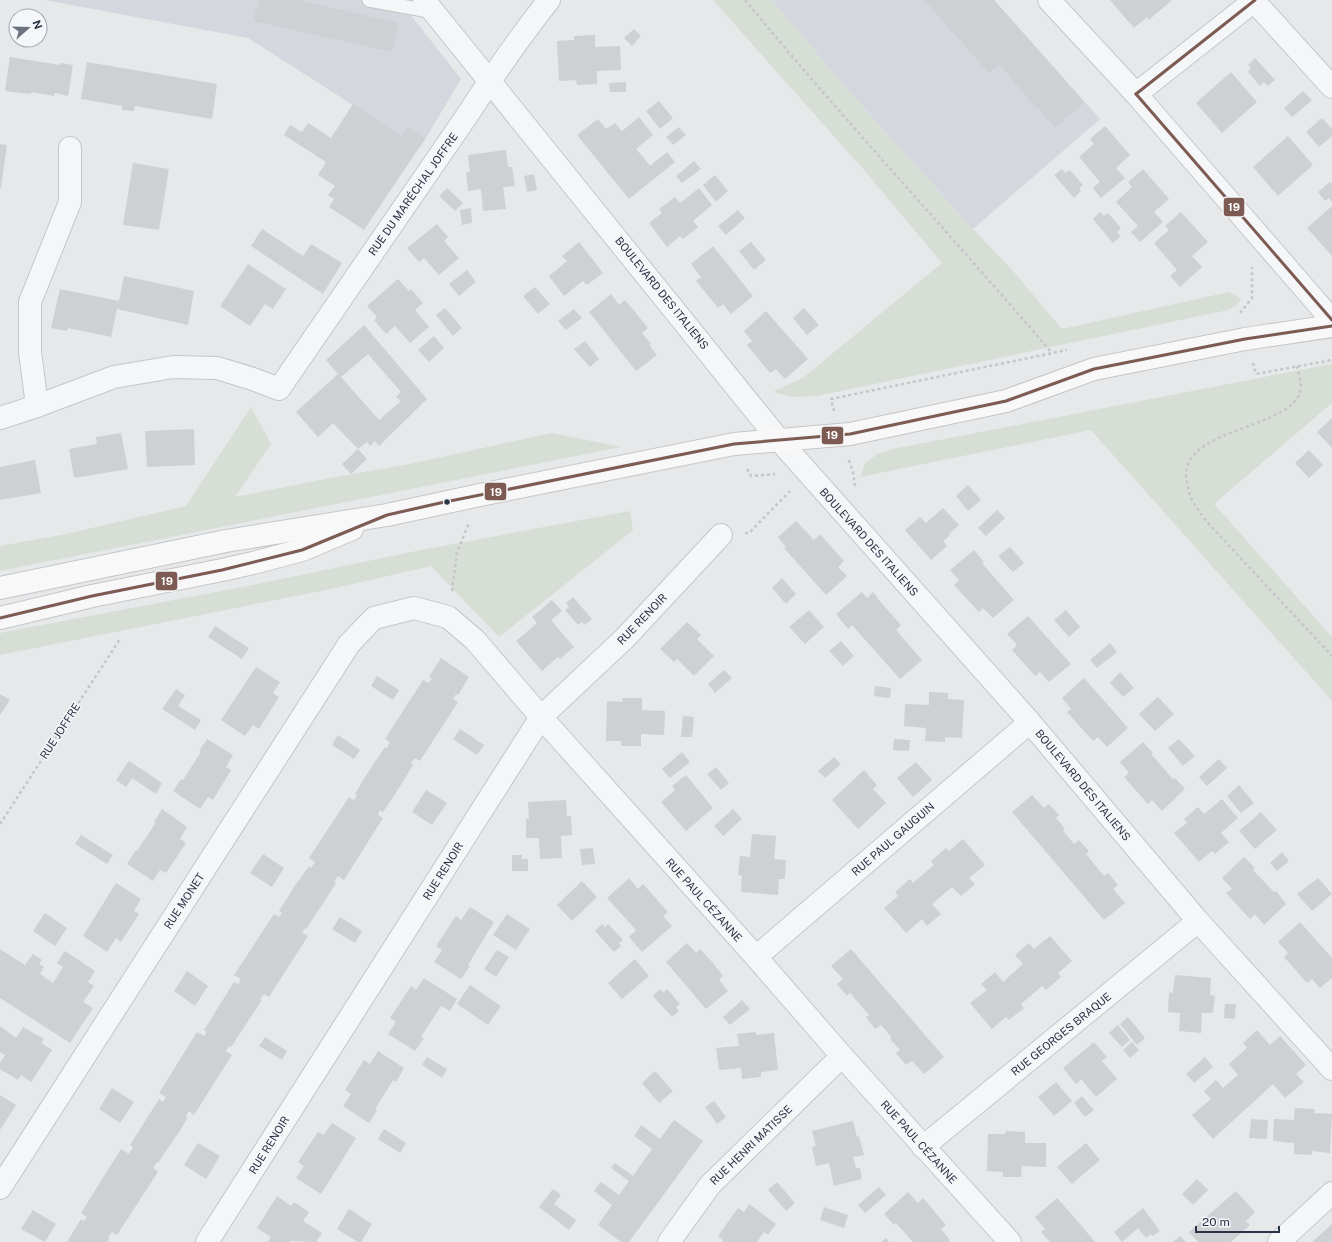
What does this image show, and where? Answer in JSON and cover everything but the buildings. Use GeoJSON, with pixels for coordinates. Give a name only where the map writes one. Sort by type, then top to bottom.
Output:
{"type":"FeatureCollection","features":[{"type":"Feature","properties":{"kind":"main road"},"geometry":{"type":"LineString","coordinates":[[0,588],[226,541],[387,515],[734,444],[850,434],[1006,401],[1094,369],[1245,339],[1332,326]]}},
{"type":"Feature","properties":{"kind":"main road"},"geometry":{"type":"LineString","coordinates":[[0,618],[92,596],[222,570],[302,550],[387,515]]}},
{"type":"Feature","properties":{"kind":"street","name":"RUE DU MARÉCHAL JOFFRE"},"geometry":{"type":"LineString","coordinates":[[37,406],[114,377],[173,367],[217,368],[253,379],[279,390],[518,39],[549,0]]}},
{"type":"Feature","properties":{"kind":"street"},"geometry":{"type":"LineString","coordinates":[[1049,0],[1136,94],[1332,320]]}},
{"type":"Feature","properties":{"kind":"street"},"geometry":{"type":"LineString","coordinates":[[1136,94],[1254,0],[1332,87]]}},
{"type":"Feature","properties":{"kind":"street","name":"BOULEVARD DES ITALIENS"},"geometry":{"type":"LineString","coordinates":[[429,6],[721,366],[779,440],[1028,720],[1198,921],[1332,1069]]}},
{"type":"Feature","properties":{"kind":"street"},"geometry":{"type":"LineString","coordinates":[[0,418],[37,406],[30,352],[30,302],[70,202],[70,148]]}},
{"type":"Feature","properties":{"kind":"street","name":"RUE RENOIR"},"geometry":{"type":"LineString","coordinates":[[207,1242],[541,717],[625,638],[721,535]]}},
{"type":"Feature","properties":{"kind":"street","name":"RUE PAUL CÉZANNE"},"geometry":{"type":"LineString","coordinates":[[374,618],[414,608],[448,617],[475,640],[541,717],[756,957],[842,1056],[1010,1242]]}},
{"type":"Feature","properties":{"kind":"street","name":"RUE MONET"},"geometry":{"type":"LineString","coordinates":[[0,1188],[349,644],[374,618]]}},
{"type":"Feature","properties":{"kind":"street","name":"RUE PAUL GAUGUIN"},"geometry":{"type":"LineString","coordinates":[[756,957],[1023,728],[1028,720]]}},
{"type":"Feature","properties":{"kind":"street","name":"RUE GEORGES BRAQUE"},"geometry":{"type":"LineString","coordinates":[[923,1147],[1198,921]]}},
{"type":"Feature","properties":{"kind":"street","name":"RUE HENRI MATISSE"},"geometry":{"type":"LineString","coordinates":[[669,1242],[710,1185],[842,1056]]}},
{"type":"Feature","properties":{"kind":"street"},"geometry":{"type":"LineString","coordinates":[[1278,1242],[1332,1193]]}},
{"type":"Feature","properties":{"kind":"lane"},"geometry":{"type":"LineString","coordinates":[[369,0],[429,6]]}},
{"type":"Feature","properties":{"kind":"path"},"geometry":{"type":"LineString","coordinates":[[744,0],[786,51],[1052,353],[831,399]]}},
{"type":"Feature","properties":{"kind":"path"},"geometry":{"type":"LineString","coordinates":[[1238,315],[1252,298],[1252,267],[1273,252]]}},
{"type":"Feature","properties":{"kind":"path"},"geometry":{"type":"LineString","coordinates":[[1256,374],[1332,360]]}},
{"type":"Feature","properties":{"kind":"path"},"geometry":{"type":"LineString","coordinates":[[1297,366],[1301,388],[1289,406],[1280,413],[1230,432],[1208,444],[1197,452],[1187,466],[1185,478],[1192,501],[1207,522],[1332,656]]}},
{"type":"Feature","properties":{"kind":"path"},"geometry":{"type":"LineString","coordinates":[[721,535],[749,533],[792,489]]}},
{"type":"Feature","properties":{"kind":"path"},"geometry":{"type":"LineString","coordinates":[[448,617],[457,552],[480,495]]}},
{"type":"Feature","properties":{"kind":"path","name":"RUE JOFFRE"},"geometry":{"type":"LineString","coordinates":[[0,824],[120,639]]}},
{"type":"Feature","properties":{"kind":"shaded area"},"geometry":{"type":"Polygon","coordinates":[[[45,0],[399,0],[461,79],[420,148],[248,38],[45,0]]]}},
{"type":"Feature","properties":{"kind":"shaded area"},"geometry":{"type":"Polygon","coordinates":[[[713,0],[772,0],[847,89],[973,229],[1013,271],[1062,329],[1229,292],[1241,299],[1238,304],[1228,310],[817,396],[793,397],[773,392],[804,377],[942,263],[864,170],[713,0]]]}},
{"type":"Feature","properties":{"kind":"shaded area"},"geometry":{"type":"Polygon","coordinates":[[[772,0],[994,0],[1100,119],[973,229],[847,89],[772,0]]]}},
{"type":"Feature","properties":{"kind":"shaded area"},"geometry":{"type":"Polygon","coordinates":[[[1331,364],[1332,403],[1214,504],[1332,637],[1332,701],[1091,430],[860,477],[865,464],[877,454],[893,449],[1331,364]]]}},
{"type":"Feature","properties":{"kind":"shaded area"},"geometry":{"type":"Polygon","coordinates":[[[251,407],[271,444],[235,497],[410,464],[551,433],[621,447],[0,571],[0,546],[66,534],[186,506],[251,407]]]}},
{"type":"Feature","properties":{"kind":"shaded area"},"geometry":{"type":"Polygon","coordinates":[[[630,511],[633,530],[499,637],[431,566],[331,589],[0,655],[0,633],[253,585],[421,550],[630,511]]]}},
{"type":"Feature","properties":{"kind":"transit line","name":"19"},"geometry":{"type":"LineString","coordinates":[[1136,94],[1255,0]]}},
{"type":"Feature","properties":{"kind":"transit line","name":"19"},"geometry":{"type":"LineString","coordinates":[[1136,94],[1332,320]]}},
{"type":"Feature","properties":{"kind":"transit line","name":"19"},"geometry":{"type":"LineString","coordinates":[[0,618],[92,596],[222,570],[302,550],[387,515],[440,503],[734,444],[850,434],[1006,401],[1094,369],[1245,339],[1332,326]]}}]}
